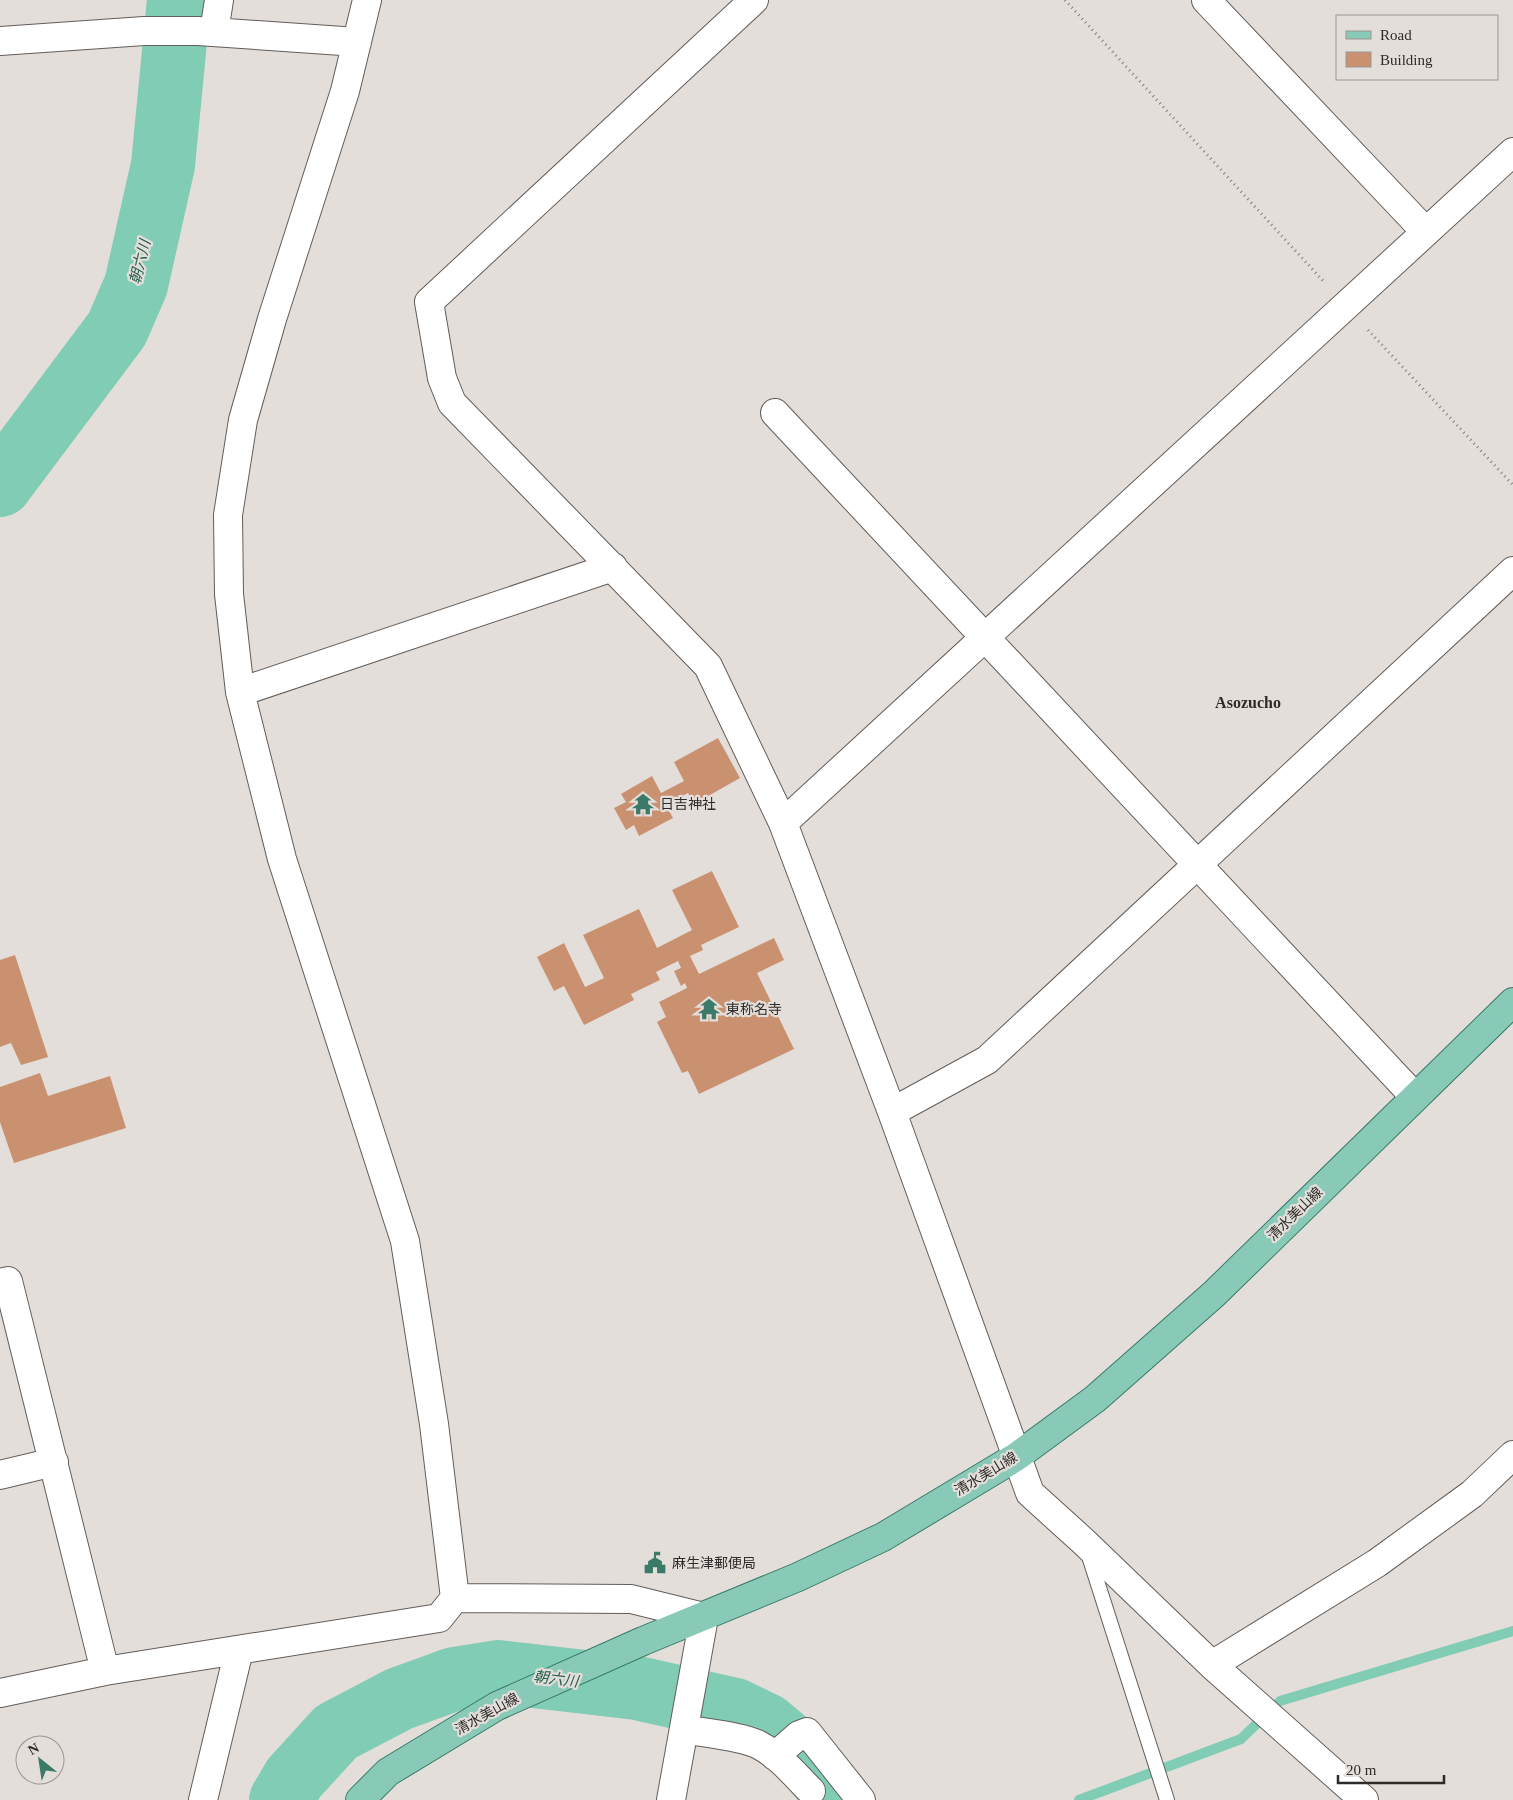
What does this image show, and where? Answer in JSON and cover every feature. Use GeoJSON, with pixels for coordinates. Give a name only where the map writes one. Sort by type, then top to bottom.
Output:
{"type":"FeatureCollection","features":[{"type":"Feature","properties":{"kind":"main road","name":"清水美山線"},"geometry":{"type":"LineString","coordinates":[[360,1800],[388,1772],[498,1706],[642,1641],[798,1577],[883,1537],[1016,1457],[1094,1399],[1214,1294],[1513,1002]]}},
{"type":"Feature","properties":{"kind":"street"},"geometry":{"type":"LineString","coordinates":[[206,31],[219,0]]}},
{"type":"Feature","properties":{"kind":"street"},"geometry":{"type":"LineString","coordinates":[[0,1693],[105,1671],[439,1618],[455,1598],[434,1424],[405,1241],[282,860],[240,692],[229,594],[228,515],[243,420],[272,318],[345,90],[367,0]]}},
{"type":"Feature","properties":{"kind":"street"},"geometry":{"type":"LineString","coordinates":[[754,0],[429,302],[442,378],[452,403],[708,666],[783,823],[892,1112],[1030,1493],[1084,1542],[1212,1666],[1364,1800]]}},
{"type":"Feature","properties":{"kind":"street"},"geometry":{"type":"LineString","coordinates":[[1206,0],[1426,232]]}},
{"type":"Feature","properties":{"kind":"street"},"geometry":{"type":"LineString","coordinates":[[0,41],[144,31],[206,31],[357,42]]}},
{"type":"Feature","properties":{"kind":"street"},"geometry":{"type":"LineString","coordinates":[[783,823],[1513,152]]}},
{"type":"Feature","properties":{"kind":"street"},"geometry":{"type":"LineString","coordinates":[[775,413],[1415,1098]]}},
{"type":"Feature","properties":{"kind":"street"},"geometry":{"type":"LineString","coordinates":[[240,692],[613,567]]}},
{"type":"Feature","properties":{"kind":"street"},"geometry":{"type":"LineString","coordinates":[[892,1112],[987,1060],[1513,571]]}},
{"type":"Feature","properties":{"kind":"street"},"geometry":{"type":"LineString","coordinates":[[0,1283],[8,1281],[105,1671]]}},
{"type":"Feature","properties":{"kind":"street"},"geometry":{"type":"LineString","coordinates":[[1212,1666],[1376,1564],[1472,1494],[1513,1455]]}},
{"type":"Feature","properties":{"kind":"street"},"geometry":{"type":"LineString","coordinates":[[0,1475],[54,1462]]}},
{"type":"Feature","properties":{"kind":"street"},"geometry":{"type":"LineString","coordinates":[[455,1598],[631,1599],[704,1617],[671,1800]]}},
{"type":"Feature","properties":{"kind":"street"},"geometry":{"type":"LineString","coordinates":[[203,1800],[238,1650]]}},
{"type":"Feature","properties":{"kind":"street"},"geometry":{"type":"LineString","coordinates":[[686,1720],[743,1740],[785,1747],[807,1732],[861,1800]]}},
{"type":"Feature","properties":{"kind":"street"},"geometry":{"type":"LineString","coordinates":[[785,1747],[811,1791]]}},
{"type":"Feature","properties":{"kind":"lane"},"geometry":{"type":"LineString","coordinates":[[1084,1542],[1166,1800]]}},
{"type":"Feature","properties":{"kind":"path"},"geometry":{"type":"LineString","coordinates":[[1065,0],[1513,485]]}},
{"type":"Feature","properties":{"kind":"building"},"geometry":{"type":"Polygon","coordinates":[[[718,738],[740,778],[694,804],[688,793],[666,805],[673,818],[639,836],[634,825],[626,830],[614,808],[626,802],[621,794],[652,776],[661,793],[684,781],[674,762],[718,738]]]}},
{"type":"Feature","properties":{"kind":"building"},"geometry":{"type":"Polygon","coordinates":[[[712,871],[739,927],[701,945],[703,950],[690,956],[699,974],[774,938],[784,960],[757,973],[794,1049],[699,1094],[688,1071],[682,1073],[657,1022],[666,1017],[659,1002],[687,988],[685,983],[681,986],[674,971],[681,968],[678,961],[656,972],[660,980],[631,994],[634,1000],[584,1025],[564,986],[554,991],[537,957],[564,943],[585,987],[604,978],[583,935],[639,909],[657,948],[692,930],[672,890],[712,871]]]}},
{"type":"Feature","properties":{"kind":"building"},"geometry":{"type":"Polygon","coordinates":[[[15,955],[48,1057],[21,1065],[11,1043],[0,1047],[0,960],[15,955]]]}},
{"type":"Feature","properties":{"kind":"building"},"geometry":{"type":"Polygon","coordinates":[[[40,1073],[48,1096],[110,1076],[126,1128],[14,1163],[0,1122],[0,1087],[40,1073]]]}},
{"type":"Feature","properties":{"kind":"waterway","name":"朝六川"},"geometry":{"type":"LineString","coordinates":[[0,485],[117,329],[136,285],[163,165],[179,0]]}},
{"type":"Feature","properties":{"kind":"waterway"},"geometry":{"type":"LineString","coordinates":[[1079,1800],[1241,1739],[1280,1701],[1513,1631]]}},
{"type":"Feature","properties":{"kind":"waterway","name":"朝六川"},"geometry":{"type":"LineString","coordinates":[[281,1800],[294,1778],[336,1732],[399,1699],[454,1679],[498,1672],[637,1688],[735,1710],[766,1725],[805,1758],[839,1800]]}},
{"type":"Feature","properties":{"kind":"place","name":"日吉神社"},"geometry":{"type":"Point","coordinates":[643,804]}},
{"type":"Feature","properties":{"kind":"place","name":"東称名寺"},"geometry":{"type":"Point","coordinates":[709,1009]}},
{"type":"Feature","properties":{"kind":"place","name":"麻生津郵便局"},"geometry":{"type":"Point","coordinates":[655,1563]}},
{"type":"Feature","properties":{"kind":"district","name":"Asozucho"},"geometry":{"type":"Point","coordinates":[1248,702]}}]}
